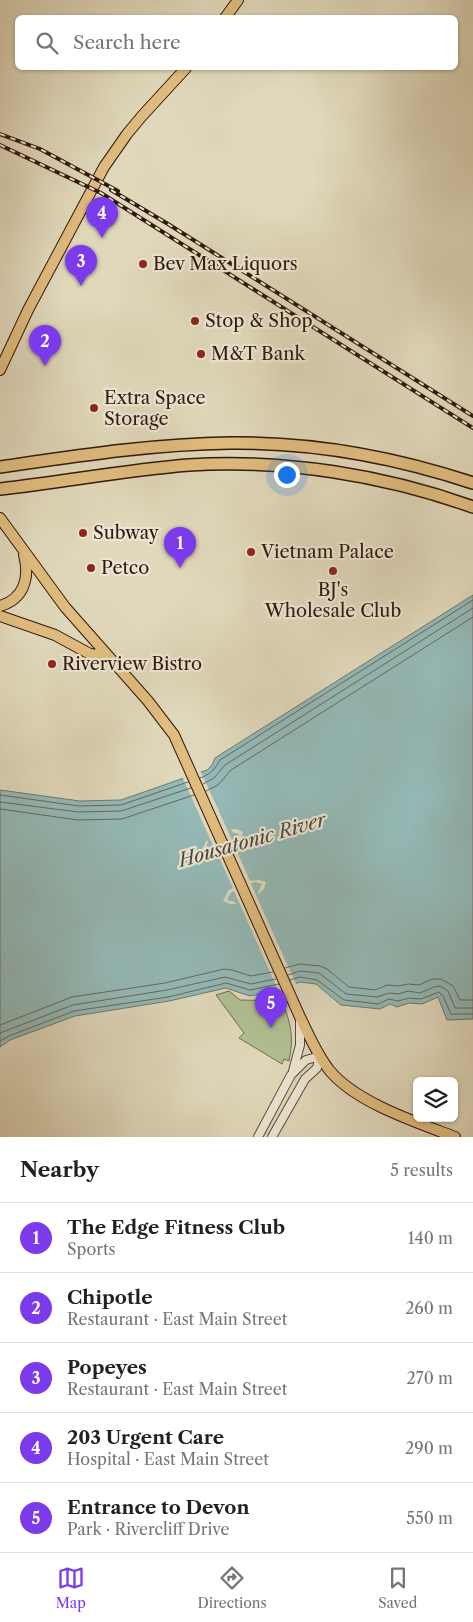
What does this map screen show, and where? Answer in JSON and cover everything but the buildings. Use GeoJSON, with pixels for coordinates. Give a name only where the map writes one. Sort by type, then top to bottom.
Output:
{"type":"FeatureCollection","features":[{"type":"Feature","properties":{"kind":"highway"},"geometry":{"type":"LineString","coordinates":[[0,467],[167,446],[245,443],[291,445],[360,454],[424,468],[473,483]]}},
{"type":"Feature","properties":{"kind":"highway"},"geometry":{"type":"LineString","coordinates":[[3,488],[172,467],[244,465],[307,470],[368,478],[423,491],[473,507]]}},
{"type":"Feature","properties":{"kind":"main road"},"geometry":{"type":"LineString","coordinates":[[227,15],[238,0]]}},
{"type":"Feature","properties":{"kind":"main road"},"geometry":{"type":"LineString","coordinates":[[0,370],[28,310],[104,167],[127,134],[184,70]]}},
{"type":"Feature","properties":{"kind":"main road"},"geometry":{"type":"LineString","coordinates":[[0,518],[65,607],[165,722],[175,738],[298,1012],[320,1056],[338,1080],[362,1097],[455,1137]]}},
{"type":"Feature","properties":{"kind":"main road"},"geometry":{"type":"LineString","coordinates":[[0,606],[14,600],[24,588],[26,570],[23,551]]}},
{"type":"Feature","properties":{"kind":"main road"},"geometry":{"type":"LineString","coordinates":[[0,616],[55,635],[90,654],[108,656]]}},
{"type":"Feature","properties":{"kind":"street"},"geometry":{"type":"LineString","coordinates":[[258,1137],[292,1075],[300,1045],[298,1012]]}},
{"type":"Feature","properties":{"kind":"street"},"geometry":{"type":"LineString","coordinates":[[272,1137],[305,1079],[317,1068],[320,1056],[306,1060],[292,1075]]}},
{"type":"Feature","properties":{"kind":"green space"},"geometry":{"type":"Polygon","coordinates":[[[229,991],[240,1000],[282,1001],[291,1030],[289,1061],[284,1059],[282,1064],[239,1038],[244,1033],[216,995],[229,991]]]}},
{"type":"Feature","properties":{"kind":"water","name":"Housatonic River"},"geometry":{"type":"Polygon","coordinates":[[[473,595],[473,1019],[447,1020],[438,997],[422,1004],[409,1003],[397,1007],[390,1004],[380,1009],[341,1005],[316,984],[300,982],[275,991],[250,996],[226,988],[169,1001],[75,1016],[10,1040],[0,1047],[0,790],[80,801],[121,800],[207,770],[215,758],[473,595]]]}},
{"type":"Feature","properties":{"kind":"pier"},"geometry":{"type":"Polygon","coordinates":[[[200,770],[233,842],[236,841],[239,834],[232,832],[231,829],[243,832],[241,839],[234,845],[250,881],[259,880],[266,882],[264,889],[259,894],[258,892],[262,884],[254,882],[251,884],[297,986],[279,992],[234,891],[231,892],[227,900],[236,904],[223,901],[229,890],[233,888],[217,853],[213,855],[201,851],[207,840],[205,850],[212,852],[215,850],[182,776],[200,770]]]}},
{"type":"Feature","properties":{"kind":"railway"},"geometry":{"type":"LineString","coordinates":[[0,134],[40,149],[118,191]]}},
{"type":"Feature","properties":{"kind":"railway"},"geometry":{"type":"LineString","coordinates":[[0,145],[101,193],[473,428]]}},
{"type":"Feature","properties":{"kind":"railway"},"geometry":{"type":"LineString","coordinates":[[111,190],[473,416]]}},
{"type":"Feature","properties":{"kind":"place","name":"203 Urgent Care"},"geometry":{"type":"Point","coordinates":[102,238]}},
{"type":"Feature","properties":{"kind":"place","name":"Bev Max Liquors"},"geometry":{"type":"Point","coordinates":[143,264]}},
{"type":"Feature","properties":{"kind":"place","name":"Popeyes"},"geometry":{"type":"Point","coordinates":[81,286]}},
{"type":"Feature","properties":{"kind":"place","name":"Stop & Shop"},"geometry":{"type":"Point","coordinates":[195,321]}},
{"type":"Feature","properties":{"kind":"place","name":"M&T Bank"},"geometry":{"type":"Point","coordinates":[201,354]}},
{"type":"Feature","properties":{"kind":"place","name":"Chipotle"},"geometry":{"type":"Point","coordinates":[45,366]}},
{"type":"Feature","properties":{"kind":"place","name":"Extra Space Storage"},"geometry":{"type":"Point","coordinates":[94,408]}},
{"type":"Feature","properties":{"kind":"place","name":"Subway"},"geometry":{"type":"Point","coordinates":[83,533]}},
{"type":"Feature","properties":{"kind":"place","name":"Vietnam Palace"},"geometry":{"type":"Point","coordinates":[251,552]}},
{"type":"Feature","properties":{"kind":"place","name":"Petco"},"geometry":{"type":"Point","coordinates":[91,568]}},
{"type":"Feature","properties":{"kind":"place","name":"The Edge Fitness Club"},"geometry":{"type":"Point","coordinates":[180,568]}},
{"type":"Feature","properties":{"kind":"place","name":"BJ's Wholesale Club"},"geometry":{"type":"Point","coordinates":[333,571]}},
{"type":"Feature","properties":{"kind":"place","name":"Riverview Bistro"},"geometry":{"type":"Point","coordinates":[52,664]}},
{"type":"Feature","properties":{"kind":"place","name":"Entrance to Devon"},"geometry":{"type":"Point","coordinates":[271,1028]}}]}
